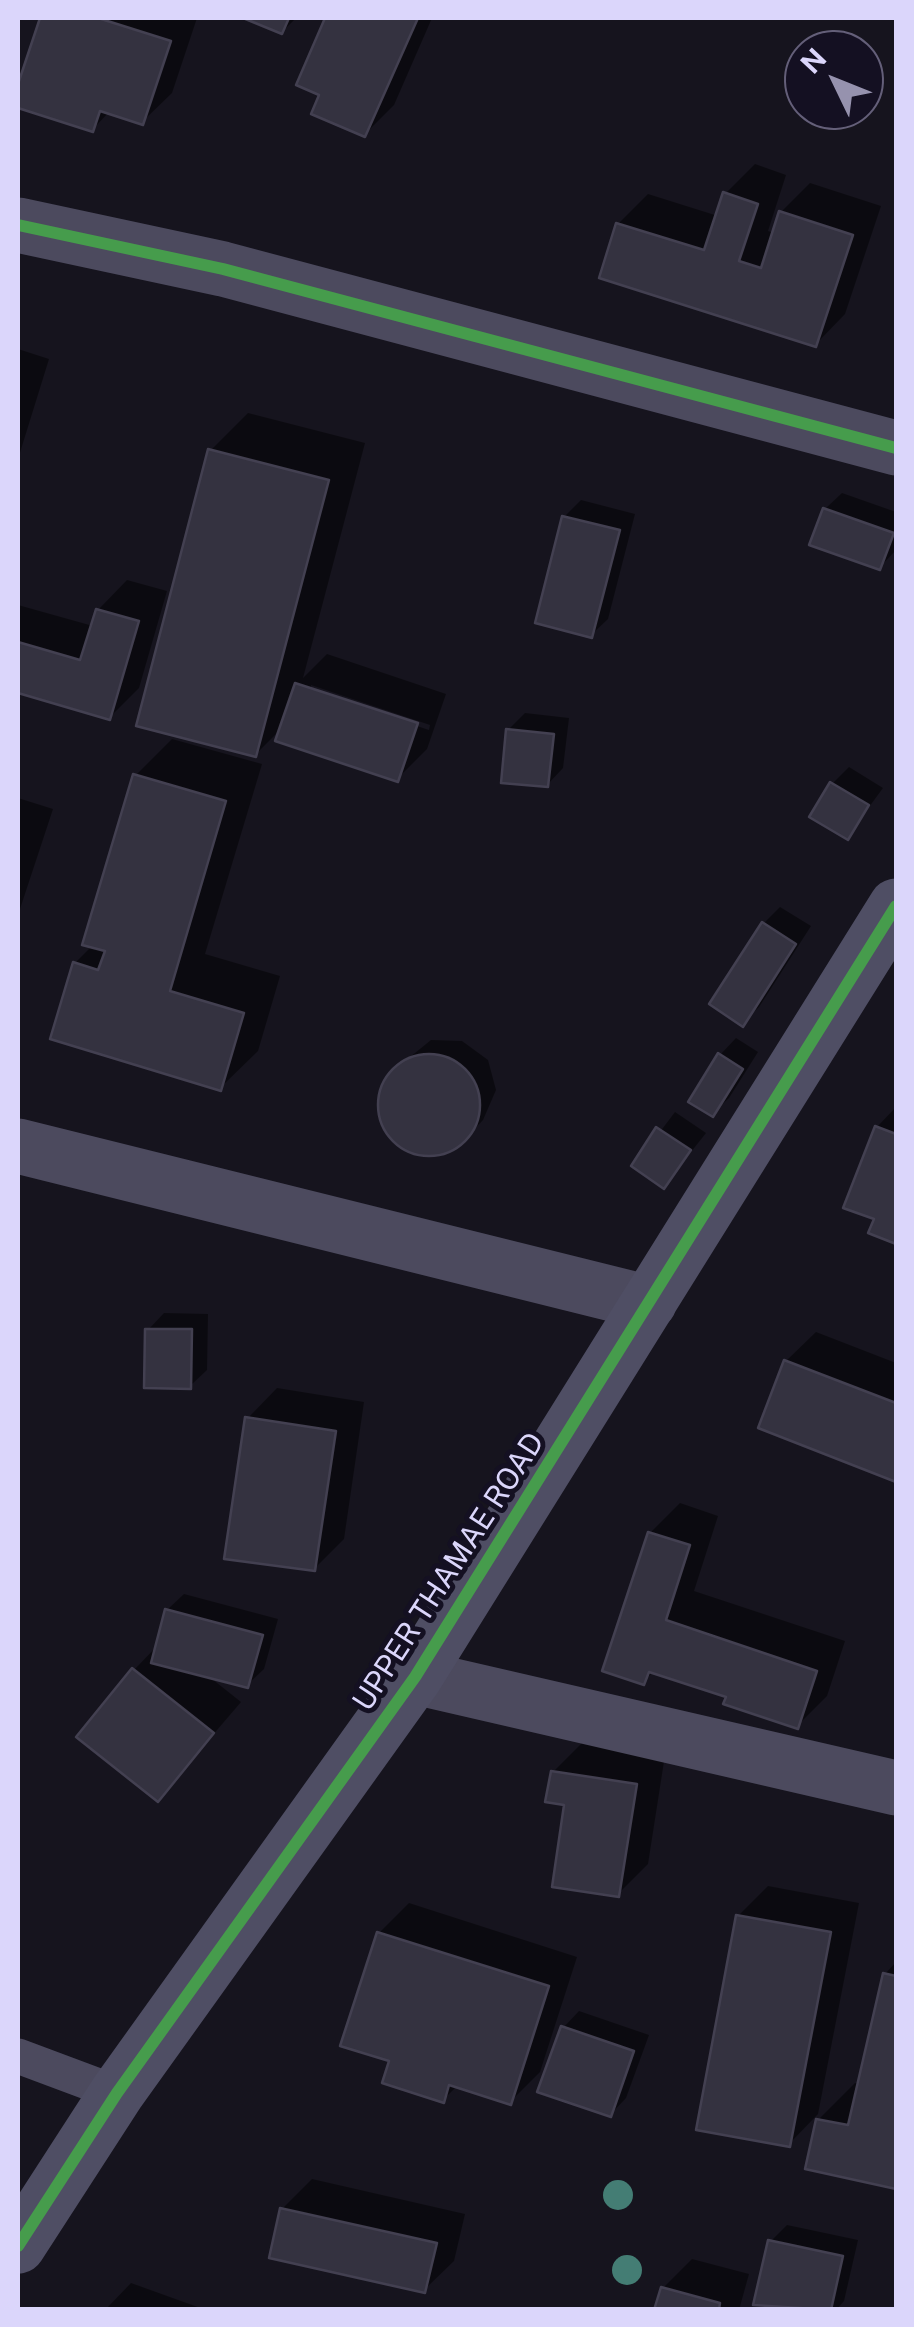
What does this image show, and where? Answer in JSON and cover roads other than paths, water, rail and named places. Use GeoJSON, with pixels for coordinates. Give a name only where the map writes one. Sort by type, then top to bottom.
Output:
{"type":"FeatureCollection","features":[{"type":"Feature","properties":{"kind":"street"},"geometry":{"type":"LineString","coordinates":[[18,224],[223,268],[896,448]]}},
{"type":"Feature","properties":{"kind":"street","name":"UPPER THAMAE ROAD"},"geometry":{"type":"LineString","coordinates":[[18,2246],[117,2092],[415,1678],[896,906]]}},
{"type":"Feature","properties":{"kind":"street"},"geometry":{"type":"LineString","coordinates":[[18,1146],[650,1303]]}},
{"type":"Feature","properties":{"kind":"street"},"geometry":{"type":"LineString","coordinates":[[415,1678],[896,1788]]}},
{"type":"Feature","properties":{"kind":"lane"},"geometry":{"type":"LineString","coordinates":[[18,2056],[117,2092]]}}]}
